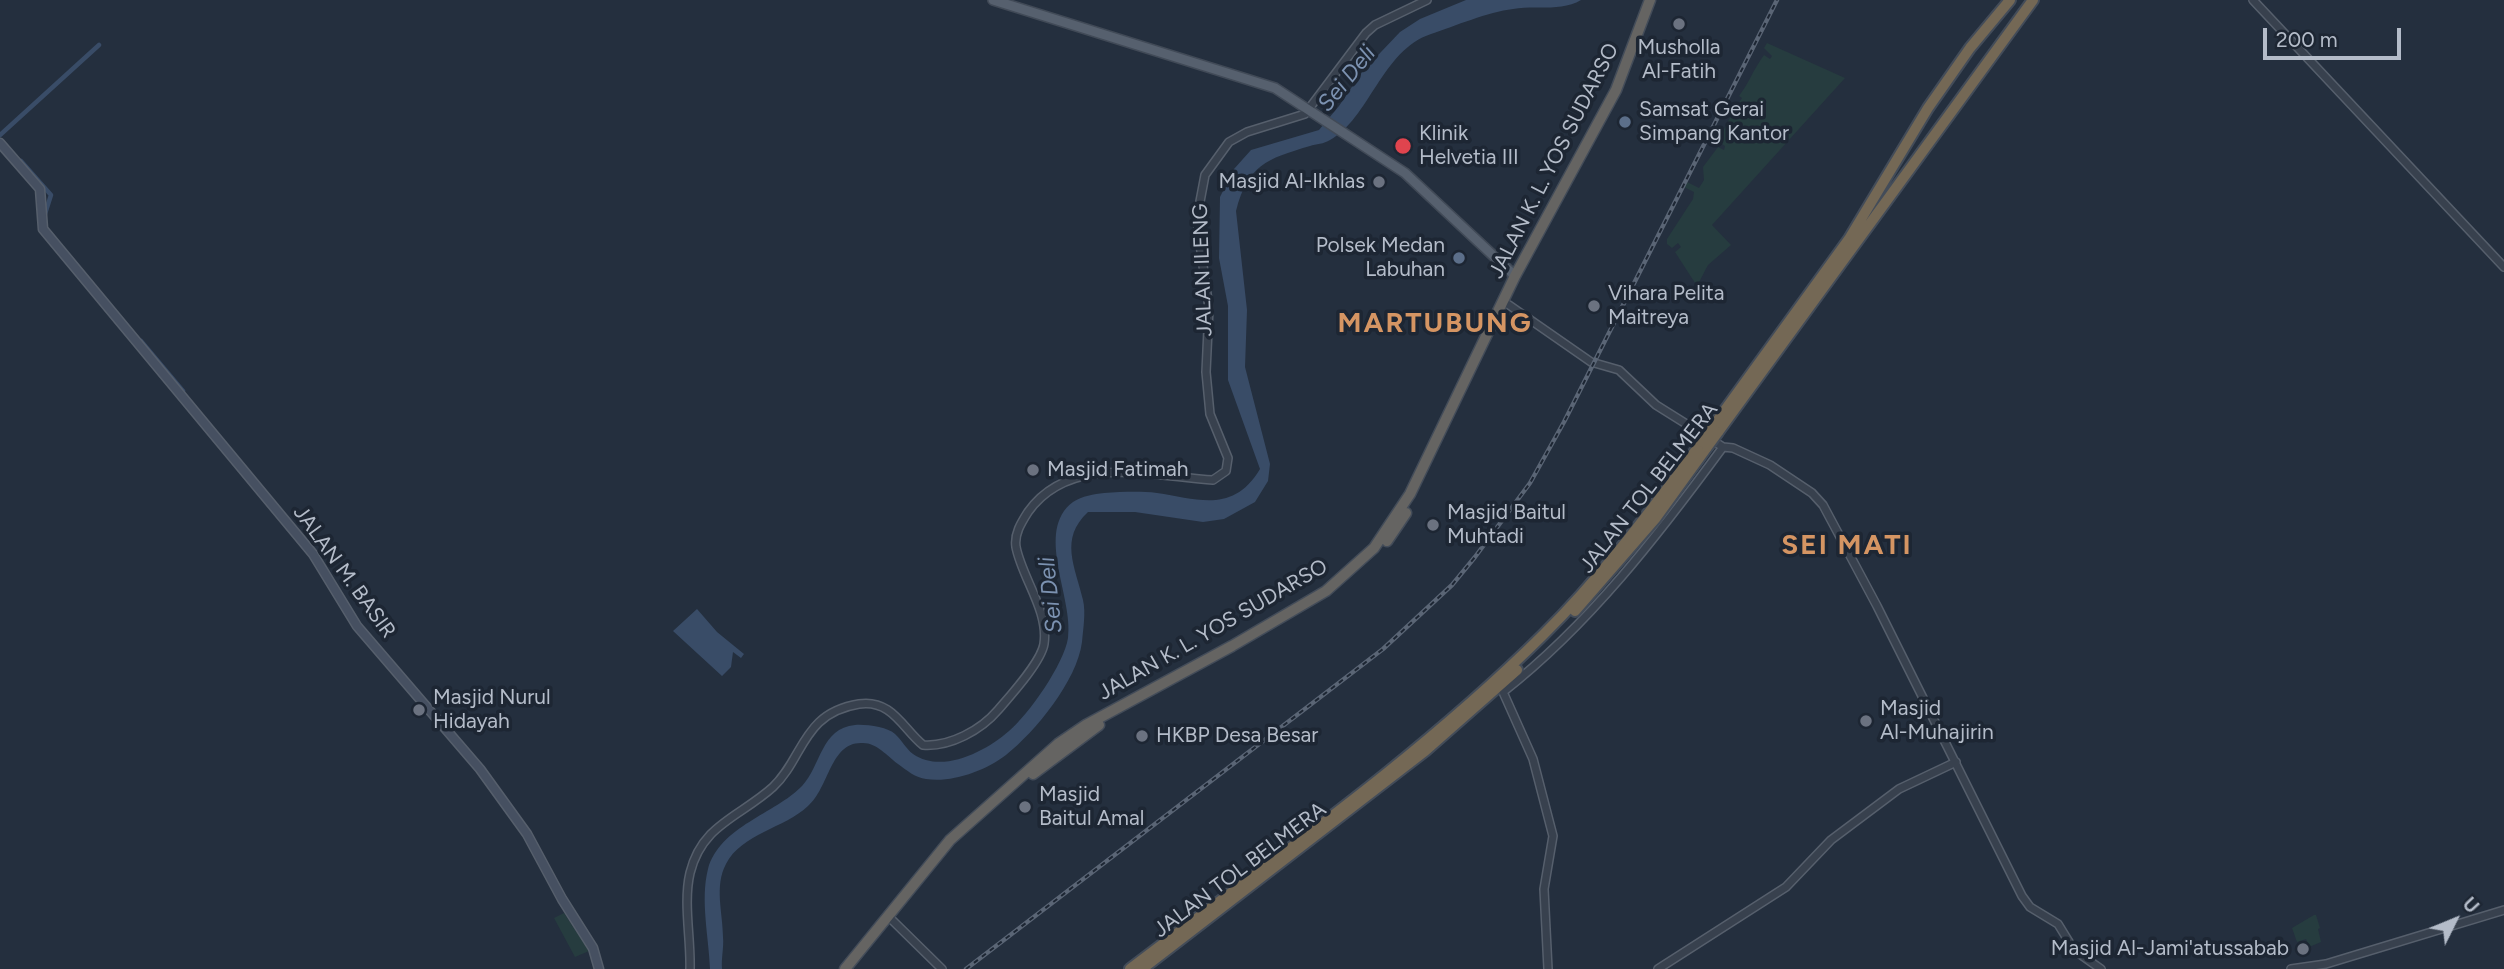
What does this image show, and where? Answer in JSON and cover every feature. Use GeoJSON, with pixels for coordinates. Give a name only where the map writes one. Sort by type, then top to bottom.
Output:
{"type":"FeatureCollection","features":[{"type":"Feature","properties":{"kind":"highway","name":"JALAN K. L. YOS SUDARSO"},"geometry":{"type":"LineString","coordinates":[[1492,332],[1509,305],[1526,256],[1619,91],[1650,0]]}},
{"type":"Feature","properties":{"kind":"highway","name":"JALAN K. L. YOS SUDARSO"},"geometry":{"type":"LineString","coordinates":[[853,969],[956,842],[1034,773],[1091,729],[1327,597],[1375,556],[1401,515],[1518,278],[1619,91],[1656,0]]}},
{"type":"Feature","properties":{"kind":"highway","name":"JALAN TOL BELMERA"},"geometry":{"type":"LineString","coordinates":[[1715,430],[1849,239],[1928,108],[1970,48],[2010,0]]}},
{"type":"Feature","properties":{"kind":"highway","name":"JALAN TOL BELMERA"},"geometry":{"type":"LineString","coordinates":[[1130,969],[1421,744],[1511,666],[1604,568],[1703,440],[1715,430],[2033,0]]}},
{"type":"Feature","properties":{"kind":"highway","name":"JALAN TOL BELMERA"},"geometry":{"type":"LineString","coordinates":[[1142,969],[1425,751],[1496,690],[1550,639],[1609,575],[1703,440]]}},
{"type":"Feature","properties":{"kind":"highway","name":"JALAN K. L. YOS SUDARSO"},"geometry":{"type":"LineString","coordinates":[[845,969],[892,919]]}},
{"type":"Feature","properties":{"kind":"main road"},"geometry":{"type":"LineString","coordinates":[[993,0],[1275,88],[1405,173],[1518,278]]}},
{"type":"Feature","properties":{"kind":"main road","name":"JALAN M. BASIR"},"geometry":{"type":"LineString","coordinates":[[0,142],[40,188],[43,229],[313,554],[357,626],[469,756],[514,814],[593,948],[598,969]]}},
{"type":"Feature","properties":{"kind":"main road"},"geometry":{"type":"LineString","coordinates":[[1498,261],[1515,262],[1526,256]]}},
{"type":"Feature","properties":{"kind":"street"},"geometry":{"type":"LineString","coordinates":[[1313,111],[1366,33],[1375,25],[1427,0]]}},
{"type":"Feature","properties":{"kind":"street"},"geometry":{"type":"LineString","coordinates":[[2253,0],[2272,16],[2504,261]]}},
{"type":"Feature","properties":{"kind":"street","name":"JALAN ILENG"},"geometry":{"type":"LineString","coordinates":[[690,969],[690,873],[703,844],[720,823],[772,787],[808,734],[820,722],[845,709],[867,704],[894,713],[923,745],[952,741],[995,714],[1041,654],[1044,635],[1041,615],[1016,540],[1024,518],[1046,494],[1066,480],[1091,473],[1213,480],[1226,471],[1228,458],[1210,414],[1206,372],[1209,308],[1198,230],[1201,189],[1215,159],[1229,142],[1247,132],[1313,111]]}},
{"type":"Feature","properties":{"kind":"street"},"geometry":{"type":"LineString","coordinates":[[2447,203],[2504,267]]}},
{"type":"Feature","properties":{"kind":"street"},"geometry":{"type":"LineString","coordinates":[[1509,305],[1591,362],[1619,370],[1656,405],[1703,440],[1733,448],[1770,465],[1812,493],[1823,505],[2022,896],[2030,907],[2058,924],[2074,950],[2101,969]]}},
{"type":"Feature","properties":{"kind":"street"},"geometry":{"type":"LineString","coordinates":[[1548,969],[1544,889],[1554,840],[1533,759],[1503,692],[1569,630],[1648,546],[1723,447]]}},
{"type":"Feature","properties":{"kind":"street"},"geometry":{"type":"LineString","coordinates":[[1658,969],[1786,887],[1831,840],[1899,789],[1956,762]]}},
{"type":"Feature","properties":{"kind":"street"},"geometry":{"type":"LineString","coordinates":[[2291,969],[2326,964],[2504,910]]}},
{"type":"Feature","properties":{"kind":"street"},"geometry":{"type":"LineString","coordinates":[[892,919],[942,969]]}},
{"type":"Feature","properties":{"kind":"green space"},"geometry":{"type":"Polygon","coordinates":[[[1767,43],[1845,78],[1712,225],[1731,245],[1708,265],[1697,286],[1675,252],[1681,247],[1678,243],[1672,248],[1667,244],[1667,239],[1693,199],[1694,192],[1684,187],[1687,182],[1699,188],[1704,180],[1703,167],[1718,147],[1724,150],[1725,146],[1719,142],[1742,98],[1739,96],[1764,55],[1770,59],[1772,56],[1764,48],[1767,43]]]}},
{"type":"Feature","properties":{"kind":"green space"},"geometry":{"type":"Polygon","coordinates":[[[564,913],[589,951],[575,957],[554,918],[564,913]]]}},
{"type":"Feature","properties":{"kind":"green space"},"geometry":{"type":"Polygon","coordinates":[[[2314,915],[2320,928],[2321,942],[2309,947],[2306,939],[2297,942],[2292,928],[2314,915]]]}},
{"type":"Feature","properties":{"kind":"water"},"geometry":{"type":"Polygon","coordinates":[[[1466,0],[1581,0],[1565,6],[1521,8],[1493,13],[1414,42],[1388,69],[1344,130],[1328,141],[1270,160],[1246,183],[1236,211],[1247,310],[1245,367],[1270,464],[1268,481],[1255,502],[1224,519],[1203,522],[1135,512],[1088,512],[1079,522],[1072,543],[1073,564],[1084,605],[1082,642],[1072,673],[1053,705],[1006,755],[968,775],[926,779],[904,769],[868,744],[852,744],[844,749],[808,806],[742,845],[726,864],[720,881],[722,969],[710,969],[705,893],[708,869],[714,854],[736,831],[778,805],[802,786],[828,740],[835,733],[855,725],[882,728],[895,734],[913,754],[924,760],[950,761],[976,753],[988,746],[1009,731],[1026,713],[1053,674],[1068,638],[1066,604],[1056,547],[1057,530],[1062,515],[1073,502],[1096,494],[1130,492],[1214,500],[1238,493],[1250,483],[1260,469],[1228,380],[1228,306],[1219,258],[1220,197],[1234,169],[1251,150],[1319,130],[1362,72],[1400,32],[1420,19],[1466,0]]]}},
{"type":"Feature","properties":{"kind":"water"},"geometry":{"type":"Polygon","coordinates":[[[697,609],[717,632],[744,654],[741,658],[733,652],[731,667],[722,676],[673,631],[697,609]]]}},
{"type":"Feature","properties":{"kind":"waterway"},"geometry":{"type":"LineString","coordinates":[[0,135],[99,45]]}},
{"type":"Feature","properties":{"kind":"waterway"},"geometry":{"type":"LineString","coordinates":[[21,161],[51,195],[44,217]]}},
{"type":"Feature","properties":{"kind":"waterway"},"geometry":{"type":"LineString","coordinates":[[141,341],[183,391]]}},
{"type":"Feature","properties":{"kind":"railway"},"geometry":{"type":"LineString","coordinates":[[966,969],[1383,649],[1452,585],[1530,483],[1564,422],[1777,0]]}},
{"type":"Feature","properties":{"kind":"place","name":"Musholla Al-Fatih"},"geometry":{"type":"Point","coordinates":[1679,24]}},
{"type":"Feature","properties":{"kind":"place","name":"Samsat Gerai Simpang Kantor"},"geometry":{"type":"Point","coordinates":[1625,122]}},
{"type":"Feature","properties":{"kind":"place","name":"Klinik Helvetia III"},"geometry":{"type":"Point","coordinates":[1403,146]}},
{"type":"Feature","properties":{"kind":"place","name":"Masjid Al-Ikhlas"},"geometry":{"type":"Point","coordinates":[1379,182]}},
{"type":"Feature","properties":{"kind":"place","name":"Polsek Medan Labuhan"},"geometry":{"type":"Point","coordinates":[1459,258]}},
{"type":"Feature","properties":{"kind":"place","name":"Vihara Pelita Maitreya"},"geometry":{"type":"Point","coordinates":[1594,306]}},
{"type":"Feature","properties":{"kind":"place","name":"Masjid Fatimah"},"geometry":{"type":"Point","coordinates":[1033,470]}},
{"type":"Feature","properties":{"kind":"place","name":"Masjid Baitul Muhtadi"},"geometry":{"type":"Point","coordinates":[1433,525]}},
{"type":"Feature","properties":{"kind":"place","name":"Masjid Nurul Hidayah"},"geometry":{"type":"Point","coordinates":[419,710]}},
{"type":"Feature","properties":{"kind":"place","name":"Masjid Al-Muhajirin"},"geometry":{"type":"Point","coordinates":[1866,721]}},
{"type":"Feature","properties":{"kind":"place","name":"HKBP Desa Besar"},"geometry":{"type":"Point","coordinates":[1142,736]}},
{"type":"Feature","properties":{"kind":"place","name":"Masjid Baitul Amal"},"geometry":{"type":"Point","coordinates":[1025,807]}},
{"type":"Feature","properties":{"kind":"place","name":"Masjid Al-Jami'atussabab"},"geometry":{"type":"Point","coordinates":[2303,949]}},
{"type":"Feature","properties":{"kind":"district","name":"MARTUBUNG"},"geometry":{"type":"Point","coordinates":[1435,324]}},
{"type":"Feature","properties":{"kind":"district","name":"SEI MATI"},"geometry":{"type":"Point","coordinates":[1847,546]}},
{"type":"Feature","properties":{"kind":"water label","name":"Sei Deli"},"geometry":{"type":"Point","coordinates":[1347,79]}},
{"type":"Feature","properties":{"kind":"water label","name":"Sei Deli"},"geometry":{"type":"Point","coordinates":[1051,595]}}]}
